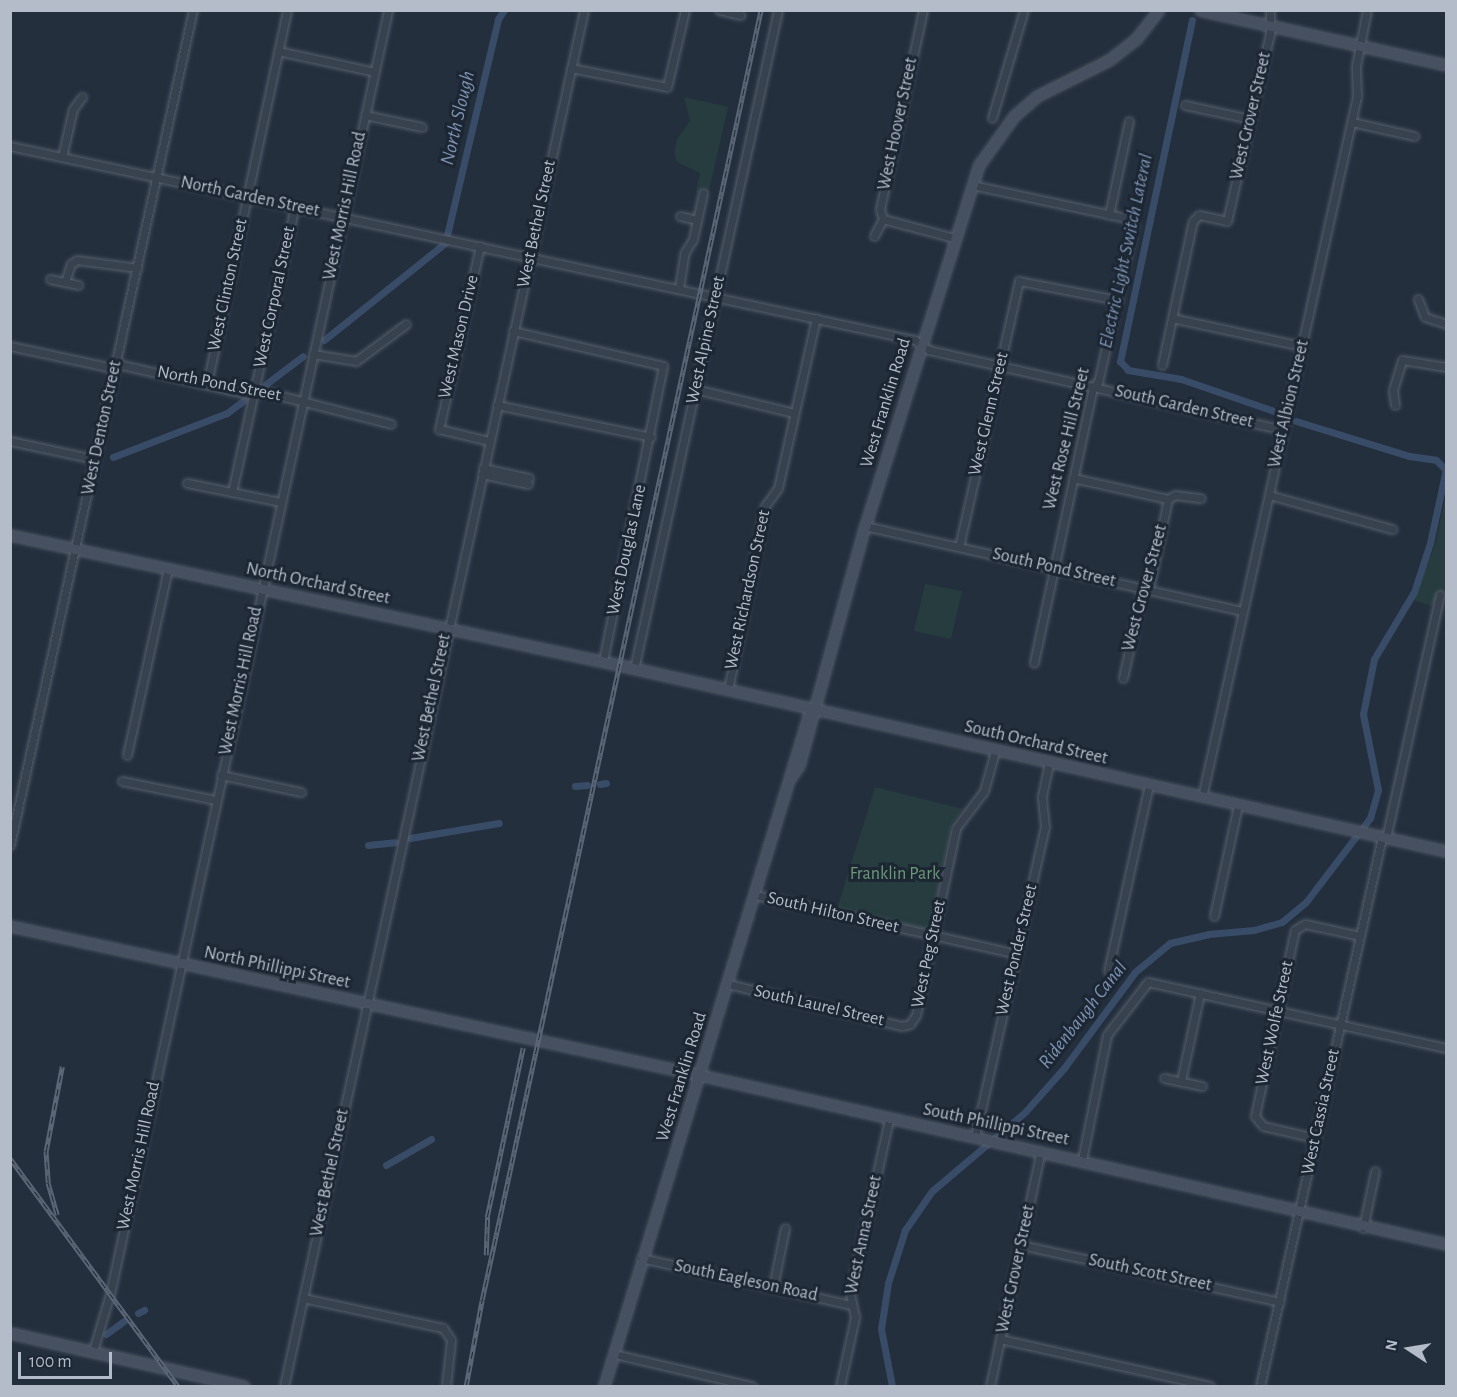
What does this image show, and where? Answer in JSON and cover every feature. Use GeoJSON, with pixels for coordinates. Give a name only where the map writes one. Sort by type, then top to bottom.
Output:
{"type":"FeatureCollection","features":[{"type":"Feature","properties":{"kind":"street","name":"West Denton Street"},"geometry":{"type":"LineString","coordinates":[[10,845],[193,10]]}},
{"type":"Feature","properties":{"kind":"street","name":"West Morris Hill Road"},"geometry":{"type":"LineString","coordinates":[[93,1351],[110,1294],[215,800],[388,10]]}},
{"type":"Feature","properties":{"kind":"street","name":"West Bethel Street"},"geometry":{"type":"LineString","coordinates":[[284,1386],[447,628],[584,10]]}},
{"type":"Feature","properties":{"kind":"street"},"geometry":{"type":"LineString","coordinates":[[571,68],[667,87],[685,10]]}},
{"type":"Feature","properties":{"kind":"street"},"geometry":{"type":"LineString","coordinates":[[719,10],[740,15]]}},
{"type":"Feature","properties":{"kind":"street","name":"West Alpine Street"},"geometry":{"type":"LineString","coordinates":[[634,669],[778,10]]}},
{"type":"Feature","properties":{"kind":"street","name":"West Hoover Street"},"geometry":{"type":"LineString","coordinates":[[874,236],[883,219],[880,209],[923,10]]}},
{"type":"Feature","properties":{"kind":"street"},"geometry":{"type":"LineString","coordinates":[[992,118],[1024,10]]}},
{"type":"Feature","properties":{"kind":"street","name":"West Franklin Road"},"geometry":{"type":"LineString","coordinates":[[604,1386],[641,1258],[700,1075],[791,777],[801,728],[811,709],[865,526],[972,185],[988,150],[1014,116],[1037,96],[1109,60],[1136,39],[1159,10]]}},
{"type":"Feature","properties":{"kind":"street"},"geometry":{"type":"LineString","coordinates":[[1200,10],[1446,65]]}},
{"type":"Feature","properties":{"kind":"street","name":"West Grover Street"},"geometry":{"type":"LineString","coordinates":[[1172,318],[1196,215],[1227,221],[1270,34],[1267,25],[1270,10]]}},
{"type":"Feature","properties":{"kind":"street","name":"West Albion Street"},"geometry":{"type":"LineString","coordinates":[[1202,797],[1358,96],[1360,46],[1367,10]]}},
{"type":"Feature","properties":{"kind":"street","name":"West Clinton Street"},"geometry":{"type":"LineString","coordinates":[[207,384],[287,11]]}},
{"type":"Feature","properties":{"kind":"street"},"geometry":{"type":"LineString","coordinates":[[278,51],[375,72]]}},
{"type":"Feature","properties":{"kind":"street"},"geometry":{"type":"LineString","coordinates":[[62,157],[73,109],[82,97]]}},
{"type":"Feature","properties":{"kind":"street"},"geometry":{"type":"LineString","coordinates":[[1185,105],[1250,119]]}},
{"type":"Feature","properties":{"kind":"street"},"geometry":{"type":"LineString","coordinates":[[365,115],[422,127]]}},
{"type":"Feature","properties":{"kind":"street"},"geometry":{"type":"LineString","coordinates":[[972,185],[1109,215],[1129,121]]}},
{"type":"Feature","properties":{"kind":"street"},"geometry":{"type":"LineString","coordinates":[[1352,122],[1414,136]]}},
{"type":"Feature","properties":{"kind":"street","name":"North Garden Street"},"geometry":{"type":"LineString","coordinates":[[10,146],[700,293]]}},
{"type":"Feature","properties":{"kind":"street"},"geometry":{"type":"LineString","coordinates":[[679,288],[685,252],[697,220],[703,193]]}},
{"type":"Feature","properties":{"kind":"street","name":"West Corporal Street"},"geometry":{"type":"LineString","coordinates":[[232,492],[295,206]]}},
{"type":"Feature","properties":{"kind":"street","name":"West Rose Hill Street"},"geometry":{"type":"LineString","coordinates":[[1034,663],[1055,574],[1053,568],[1093,387],[1098,382],[1118,300],[1132,222],[1109,215]]}},
{"type":"Feature","properties":{"kind":"street"},"geometry":{"type":"LineString","coordinates":[[680,216],[697,220]]}},
{"type":"Feature","properties":{"kind":"street"},"geometry":{"type":"LineString","coordinates":[[883,219],[954,238]]}},
{"type":"Feature","properties":{"kind":"street","name":"West Mason Drive"},"geometry":{"type":"LineString","coordinates":[[480,246],[438,429],[489,441]]}},
{"type":"Feature","properties":{"kind":"street"},"geometry":{"type":"LineString","coordinates":[[65,282],[71,264],[77,260],[137,268]]}},
{"type":"Feature","properties":{"kind":"street"},"geometry":{"type":"LineString","coordinates":[[50,279],[78,285]]}},
{"type":"Feature","properties":{"kind":"street","name":"West Glenn Street"},"geometry":{"type":"LineString","coordinates":[[958,547],[1019,281],[1118,300]]}},
{"type":"Feature","properties":{"kind":"street","name":"South Garden Street"},"geometry":{"type":"LineString","coordinates":[[700,293],[922,344],[930,350],[1283,430]]}},
{"type":"Feature","properties":{"kind":"street"},"geometry":{"type":"LineString","coordinates":[[1418,299],[1425,317],[1446,324]]}},
{"type":"Feature","properties":{"kind":"street","name":"West Richardson Street"},"geometry":{"type":"LineString","coordinates":[[728,690],[765,506],[778,488],[816,318]]}},
{"type":"Feature","properties":{"kind":"street"},"geometry":{"type":"LineString","coordinates":[[1162,365],[1172,318],[1302,346]]}},
{"type":"Feature","properties":{"kind":"street"},"geometry":{"type":"LineString","coordinates":[[313,354],[356,361],[406,324]]}},
{"type":"Feature","properties":{"kind":"street","name":"West Douglas Lane"},"geometry":{"type":"LineString","coordinates":[[513,331],[663,366],[651,437],[603,662]]}},
{"type":"Feature","properties":{"kind":"street","name":"North Pond Street"},"geometry":{"type":"LineString","coordinates":[[10,346],[297,400],[302,404],[391,424]]}},
{"type":"Feature","properties":{"kind":"street"},"geometry":{"type":"LineString","coordinates":[[1395,405],[1393,390],[1402,360],[1446,367]]}},
{"type":"Feature","properties":{"kind":"street"},"geometry":{"type":"LineString","coordinates":[[695,389],[794,413]]}},
{"type":"Feature","properties":{"kind":"street"},"geometry":{"type":"LineString","coordinates":[[497,405],[651,437]]}},
{"type":"Feature","properties":{"kind":"street"},"geometry":{"type":"LineString","coordinates":[[10,441],[95,459]]}},
{"type":"Feature","properties":{"kind":"street"},"geometry":{"type":"LineString","coordinates":[[482,471],[528,481]]}},
{"type":"Feature","properties":{"kind":"street"},"geometry":{"type":"LineString","coordinates":[[1073,478],[1168,499],[1175,495],[1201,498]]}},
{"type":"Feature","properties":{"kind":"street"},"geometry":{"type":"LineString","coordinates":[[187,483],[280,502]]}},
{"type":"Feature","properties":{"kind":"street"},"geometry":{"type":"LineString","coordinates":[[1269,495],[1392,529]]}},
{"type":"Feature","properties":{"kind":"street","name":"West Grover Street"},"geometry":{"type":"LineString","coordinates":[[1123,678],[1168,499]]}},
{"type":"Feature","properties":{"kind":"street","name":"South Pond Street"},"geometry":{"type":"LineString","coordinates":[[865,526],[1243,611]]}},
{"type":"Feature","properties":{"kind":"street","name":"North Orchard Street"},"geometry":{"type":"LineString","coordinates":[[10,535],[619,665]]}},
{"type":"Feature","properties":{"kind":"street"},"geometry":{"type":"LineString","coordinates":[[127,755],[168,568]]}},
{"type":"Feature","properties":{"kind":"street","name":"West Cassia Street"},"geometry":{"type":"LineString","coordinates":[[1260,1386],[1359,936],[1440,594]]}},
{"type":"Feature","properties":{"kind":"street","name":"South Orchard Street"},"geometry":{"type":"LineString","coordinates":[[619,665],[1446,851]]}},
{"type":"Feature","properties":{"kind":"street","name":"West Peg Street"},"geometry":{"type":"LineString","coordinates":[[910,1024],[916,1015],[956,828],[984,791],[995,751]]}},
{"type":"Feature","properties":{"kind":"street","name":"West Ponder Street"},"geometry":{"type":"LineString","coordinates":[[980,1138],[1016,954],[1045,827],[1042,796],[1049,763]]}},
{"type":"Feature","properties":{"kind":"street"},"geometry":{"type":"LineString","coordinates":[[221,775],[302,792]]}},
{"type":"Feature","properties":{"kind":"street"},"geometry":{"type":"LineString","coordinates":[[122,781],[215,800]]}},
{"type":"Feature","properties":{"kind":"street"},"geometry":{"type":"LineString","coordinates":[[1108,971],[1149,785]]}},
{"type":"Feature","properties":{"kind":"street"},"geometry":{"type":"LineString","coordinates":[[1214,916],[1238,805]]}},
{"type":"Feature","properties":{"kind":"street","name":"South Hilton Street"},"geometry":{"type":"LineString","coordinates":[[755,895],[1016,954]]}},
{"type":"Feature","properties":{"kind":"street","name":"West Wolfe Street"},"geometry":{"type":"LineString","coordinates":[[1315,1138],[1263,1126],[1255,1116],[1295,930],[1299,925],[1359,936]]}},
{"type":"Feature","properties":{"kind":"street","name":"North Phillippi Street"},"geometry":{"type":"LineString","coordinates":[[10,926],[538,1041]]}},
{"type":"Feature","properties":{"kind":"street"},"geometry":{"type":"LineString","coordinates":[[1082,1160],[1107,1035],[1148,982],[1446,1048]]}},
{"type":"Feature","properties":{"kind":"street","name":"South Laurel Street"},"geometry":{"type":"LineString","coordinates":[[728,984],[902,1026],[910,1024]]}},
{"type":"Feature","properties":{"kind":"street"},"geometry":{"type":"LineString","coordinates":[[1181,1081],[1200,993]]}},
{"type":"Feature","properties":{"kind":"street","name":"South Phillippi Street"},"geometry":{"type":"LineString","coordinates":[[538,1041],[1082,1160],[1363,1228],[1446,1244]]}},
{"type":"Feature","properties":{"kind":"street"},"geometry":{"type":"LineString","coordinates":[[1164,1077],[1202,1086]]}},
{"type":"Feature","properties":{"kind":"street","name":"West Anna Street"},"geometry":{"type":"LineString","coordinates":[[840,1386],[855,1317],[850,1305],[889,1119]]}},
{"type":"Feature","properties":{"kind":"street","name":"West Grover Street"},"geometry":{"type":"LineString","coordinates":[[990,1386],[1041,1151]]}},
{"type":"Feature","properties":{"kind":"street"},"geometry":{"type":"LineString","coordinates":[[1363,1228],[1375,1171]]}},
{"type":"Feature","properties":{"kind":"street"},"geometry":{"type":"LineString","coordinates":[[773,1287],[785,1228]]}},
{"type":"Feature","properties":{"kind":"street","name":"South Scott Street"},"geometry":{"type":"LineString","coordinates":[[1021,1245],[1280,1302]]}},
{"type":"Feature","properties":{"kind":"street","name":"South Eagleson Road"},"geometry":{"type":"LineString","coordinates":[[641,1258],[850,1305]]}},
{"type":"Feature","properties":{"kind":"street"},"geometry":{"type":"LineString","coordinates":[[303,1298],[437,1325],[448,1332],[451,1348],[446,1386]]}},
{"type":"Feature","properties":{"kind":"street"},"geometry":{"type":"LineString","coordinates":[[10,1333],[244,1386]]}},
{"type":"Feature","properties":{"kind":"street"},"geometry":{"type":"LineString","coordinates":[[1000,1339],[1210,1386]]}},
{"type":"Feature","properties":{"kind":"street"},"geometry":{"type":"LineString","coordinates":[[614,1354],[752,1386]]}},
{"type":"Feature","properties":{"kind":"green space"},"geometry":{"type":"Polygon","coordinates":[[[684,97],[728,107],[708,195],[696,192],[700,173],[677,162],[674,153],[677,139],[690,121],[684,97]]]}},
{"type":"Feature","properties":{"kind":"green space"},"geometry":{"type":"Polygon","coordinates":[[[1446,494],[1446,596],[1437,596],[1432,606],[1413,600],[1435,545],[1446,494]]]}},
{"type":"Feature","properties":{"kind":"green space"},"geometry":{"type":"Polygon","coordinates":[[[925,584],[962,591],[951,639],[914,631],[925,584]]]}},
{"type":"Feature","properties":{"kind":"green space","name":"Franklin Park"},"geometry":{"type":"Polygon","coordinates":[[[875,787],[963,809],[951,825],[929,930],[837,909],[875,787]]]}},
{"type":"Feature","properties":{"kind":"waterway","name":"North Slough"},"geometry":{"type":"LineString","coordinates":[[447,235],[498,19],[504,10]]}},
{"type":"Feature","properties":{"kind":"waterway","name":"Electric Light Switch Lateral"},"geometry":{"type":"LineString","coordinates":[[1192,20],[1120,361],[1128,370],[1181,379],[1277,412]]}},
{"type":"Feature","properties":{"kind":"waterway","name":"North Slough"},"geometry":{"type":"LineString","coordinates":[[324,340],[445,243]]}},
{"type":"Feature","properties":{"kind":"waterway","name":"North Slough"},"geometry":{"type":"LineString","coordinates":[[266,384],[303,356]]}},
{"type":"Feature","properties":{"kind":"waterway","name":"North Slough"},"geometry":{"type":"LineString","coordinates":[[113,457],[227,413],[244,400]]}},
{"type":"Feature","properties":{"kind":"waterway","name":"Electric Light Switch Lateral"},"geometry":{"type":"LineString","coordinates":[[1296,421],[1409,456],[1436,460],[1446,470]]}},
{"type":"Feature","properties":{"kind":"waterway","name":"Ridenbaugh Canal"},"geometry":{"type":"LineString","coordinates":[[892,1386],[881,1329],[888,1283],[905,1230],[932,1191],[1025,1112],[1064,1068],[1135,972],[1170,943],[1208,934],[1254,930],[1282,922],[1306,902],[1370,818],[1378,790],[1363,714],[1374,659],[1414,592],[1430,543],[1446,469]]}},
{"type":"Feature","properties":{"kind":"waterway"},"geometry":{"type":"LineString","coordinates":[[600,784],[606,783]]}},
{"type":"Feature","properties":{"kind":"waterway"},"geometry":{"type":"LineString","coordinates":[[575,786],[587,785]]}},
{"type":"Feature","properties":{"kind":"waterway"},"geometry":{"type":"LineString","coordinates":[[410,838],[499,823]]}},
{"type":"Feature","properties":{"kind":"waterway"},"geometry":{"type":"LineString","coordinates":[[368,845],[395,842]]}},
{"type":"Feature","properties":{"kind":"waterway"},"geometry":{"type":"LineString","coordinates":[[386,1165],[431,1139]]}},
{"type":"Feature","properties":{"kind":"waterway"},"geometry":{"type":"LineString","coordinates":[[138,1313],[144,1310]]}},
{"type":"Feature","properties":{"kind":"waterway"},"geometry":{"type":"LineString","coordinates":[[106,1334],[124,1321]]}},
{"type":"Feature","properties":{"kind":"railway"},"geometry":{"type":"LineString","coordinates":[[466,1386],[482,1300],[761,10]]}},
{"type":"Feature","properties":{"kind":"railway"},"geometry":{"type":"LineString","coordinates":[[486,1255],[487,1217],[523,1048]]}},
{"type":"Feature","properties":{"kind":"railway"},"geometry":{"type":"LineString","coordinates":[[57,1215],[48,1183],[46,1151],[62,1067]]}},
{"type":"Feature","properties":{"kind":"railway"},"geometry":{"type":"LineString","coordinates":[[10,1158],[178,1386]]}}]}
